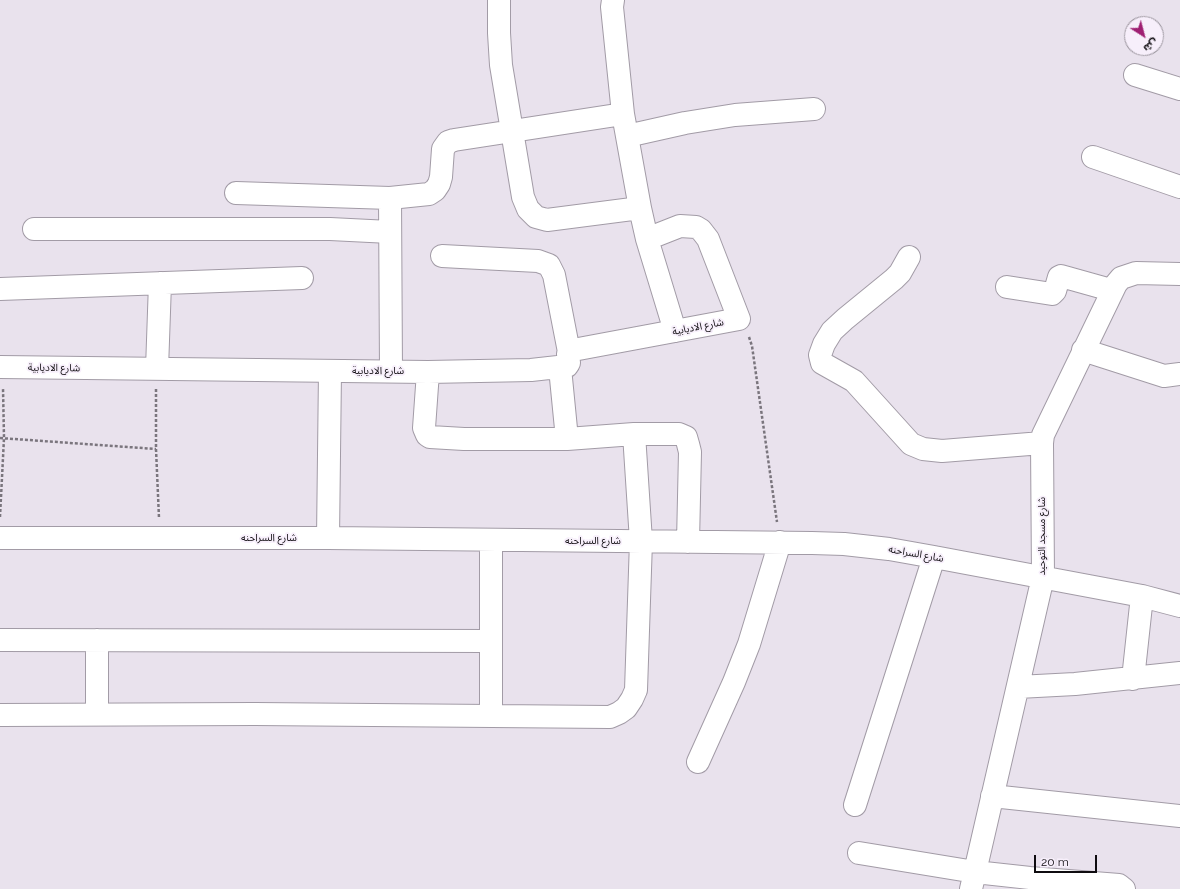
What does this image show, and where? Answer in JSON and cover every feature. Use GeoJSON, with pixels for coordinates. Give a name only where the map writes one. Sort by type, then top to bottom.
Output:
{"type":"FeatureCollection","features":[{"type":"Feature","properties":{"kind":"street"},"geometry":{"type":"LineString","coordinates":[[499,0],[501,65],[523,197],[528,209],[536,217],[547,220],[640,208]]}},
{"type":"Feature","properties":{"kind":"street"},"geometry":{"type":"LineString","coordinates":[[612,0],[623,114],[640,208],[647,239],[675,331]]}},
{"type":"Feature","properties":{"kind":"street"},"geometry":{"type":"LineString","coordinates":[[1135,75],[1180,89]]}},
{"type":"Feature","properties":{"kind":"street"},"geometry":{"type":"LineString","coordinates":[[627,136],[735,114],[814,109]]}},
{"type":"Feature","properties":{"kind":"street"},"geometry":{"type":"LineString","coordinates":[[236,193],[390,198],[429,194],[435,190],[439,184],[443,149],[448,142],[513,130],[623,114]]}},
{"type":"Feature","properties":{"kind":"street"},"geometry":{"type":"LineString","coordinates":[[1093,157],[1180,187]]}},
{"type":"Feature","properties":{"kind":"street"},"geometry":{"type":"LineString","coordinates":[[390,198],[391,371]]}},
{"type":"Feature","properties":{"kind":"street"},"geometry":{"type":"LineString","coordinates":[[647,239],[680,226],[696,227],[701,230],[708,239],[738,319]]}},
{"type":"Feature","properties":{"kind":"street"},"geometry":{"type":"LineString","coordinates":[[34,229],[330,229],[390,232]]}},
{"type":"Feature","properties":{"kind":"street"},"geometry":{"type":"LineString","coordinates":[[442,256],[538,261],[548,265],[554,275],[564,360],[567,439]]}},
{"type":"Feature","properties":{"kind":"street"},"geometry":{"type":"LineString","coordinates":[[909,257],[900,273],[894,279],[832,331],[824,344],[820,355],[822,363],[854,381],[911,444],[923,449],[942,451],[1042,443]]}},
{"type":"Feature","properties":{"kind":"street","name":"شارع مسجد التوحيد"},"geometry":{"type":"LineString","coordinates":[[973,880],[1043,577],[1042,443],[1045,428],[1084,350],[1111,290],[1121,278],[1136,273],[1180,274]]}},
{"type":"Feature","properties":{"kind":"street"},"geometry":{"type":"LineString","coordinates":[[1007,287],[1052,294],[1059,277],[1061,276],[1111,290]]}},
{"type":"Feature","properties":{"kind":"street"},"geometry":{"type":"LineString","coordinates":[[0,289],[302,278]]}},
{"type":"Feature","properties":{"kind":"street"},"geometry":{"type":"LineString","coordinates":[[156,369],[160,283]]}},
{"type":"Feature","properties":{"kind":"street","name":"شارع الاديابية"},"geometry":{"type":"LineString","coordinates":[[1,368],[428,372],[531,370],[564,360],[573,350],[738,319]]}},
{"type":"Feature","properties":{"kind":"street"},"geometry":{"type":"LineString","coordinates":[[1084,350],[1164,376],[1180,374]]}},
{"type":"Feature","properties":{"kind":"street"},"geometry":{"type":"LineString","coordinates":[[328,538],[330,371]]}},
{"type":"Feature","properties":{"kind":"street"},"geometry":{"type":"LineString","coordinates":[[428,372],[424,428],[427,435],[430,437],[464,439],[567,439],[634,434],[679,434],[686,437],[690,452],[688,542]]}},
{"type":"Feature","properties":{"kind":"street"},"geometry":{"type":"LineString","coordinates":[[0,715],[490,715],[610,717],[619,714],[626,708],[636,690],[641,541],[634,434]]}},
{"type":"Feature","properties":{"kind":"street","name":"شارع السراحنه"},"geometry":{"type":"LineString","coordinates":[[0,538],[328,538],[780,542],[844,544],[889,549],[1043,577],[1142,596],[1180,606]]}},
{"type":"Feature","properties":{"kind":"street"},"geometry":{"type":"LineString","coordinates":[[490,715],[491,540]]}},
{"type":"Feature","properties":{"kind":"street"},"geometry":{"type":"LineString","coordinates":[[698,762],[734,682],[749,644],[780,542]]}},
{"type":"Feature","properties":{"kind":"street"},"geometry":{"type":"LineString","coordinates":[[855,805],[934,557]]}},
{"type":"Feature","properties":{"kind":"street"},"geometry":{"type":"LineString","coordinates":[[1133,679],[1142,596]]}},
{"type":"Feature","properties":{"kind":"street"},"geometry":{"type":"LineString","coordinates":[[0,640],[490,640]]}},
{"type":"Feature","properties":{"kind":"street"},"geometry":{"type":"LineString","coordinates":[[97,640],[97,714]]}},
{"type":"Feature","properties":{"kind":"street"},"geometry":{"type":"LineString","coordinates":[[1018,687],[1133,679],[1180,673]]}},
{"type":"Feature","properties":{"kind":"street"},"geometry":{"type":"LineString","coordinates":[[992,796],[1180,816]]}},
{"type":"Feature","properties":{"kind":"street"},"geometry":{"type":"LineString","coordinates":[[859,853],[973,880],[1030,878],[1118,885],[1124,889]]}},
{"type":"Feature","properties":{"kind":"path"},"geometry":{"type":"LineString","coordinates":[[738,319],[752,346],[780,542]]}},
{"type":"Feature","properties":{"kind":"path"},"geometry":{"type":"LineString","coordinates":[[0,521],[4,438],[1,368]]}},
{"type":"Feature","properties":{"kind":"path"},"geometry":{"type":"LineString","coordinates":[[156,369],[156,449],[161,538]]}},
{"type":"Feature","properties":{"kind":"path"},"geometry":{"type":"LineString","coordinates":[[0,438],[156,449]]}}]}
